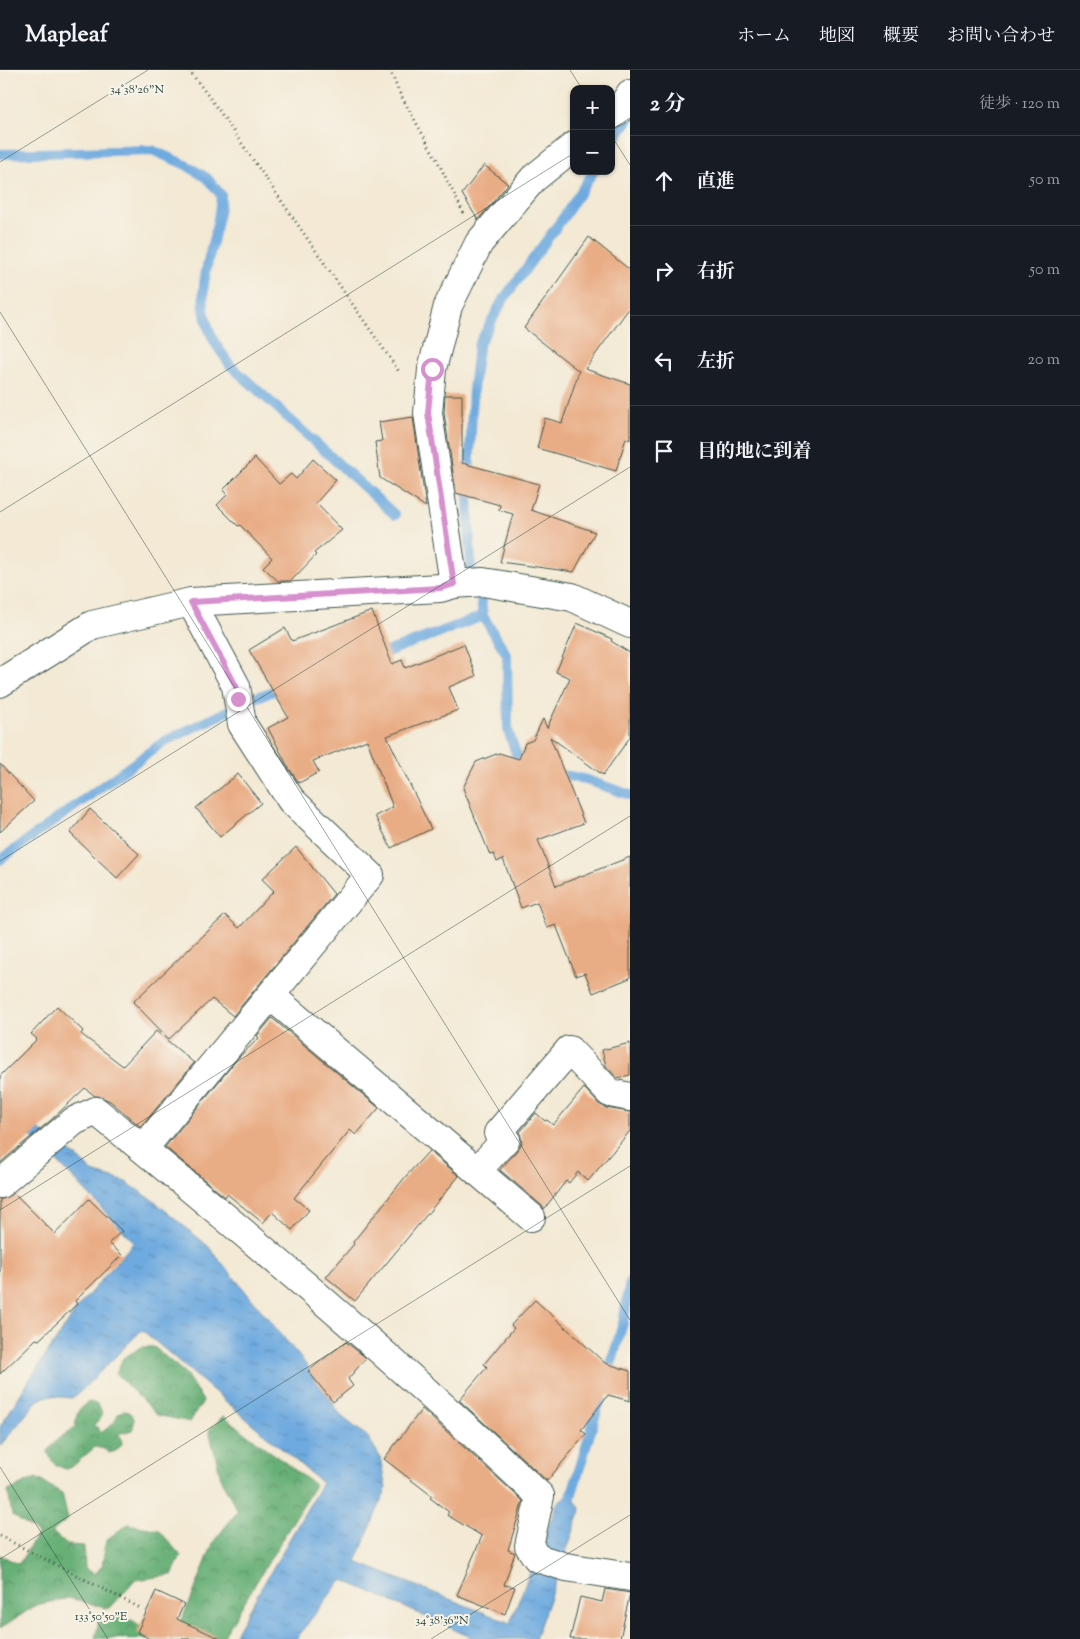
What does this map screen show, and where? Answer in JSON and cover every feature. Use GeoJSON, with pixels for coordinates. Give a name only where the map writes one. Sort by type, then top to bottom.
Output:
{"type":"FeatureCollection","features":[{"type":"Feature","properties":{"kind":"street"},"geometry":{"type":"LineString","coordinates":[[615,113],[630,94]]}},
{"type":"Feature","properties":{"kind":"street"},"geometry":{"type":"LineString","coordinates":[[469,583],[428,413],[432,369],[448,306],[479,243],[532,179],[570,149]]}},
{"type":"Feature","properties":{"kind":"street"},"geometry":{"type":"LineString","coordinates":[[0,682],[92,625],[191,602],[440,588],[469,583],[572,597],[630,624]]}},
{"type":"Feature","properties":{"kind":"street"},"geometry":{"type":"LineString","coordinates":[[143,1149],[370,875],[291,800],[242,724],[236,686],[191,602]]}},
{"type":"Feature","properties":{"kind":"street"},"geometry":{"type":"LineString","coordinates":[[271,996],[531,1217]]}},
{"type":"Feature","properties":{"kind":"street"},"geometry":{"type":"LineString","coordinates":[[477,1171],[506,1139],[498,1133],[569,1050],[610,1093],[630,1096]]}},
{"type":"Feature","properties":{"kind":"street"},"geometry":{"type":"LineString","coordinates":[[0,1184],[74,1121],[96,1111],[220,1212],[456,1417],[540,1496],[529,1546],[537,1558],[566,1567],[630,1577]]}},
{"type":"Feature","properties":{"kind":"path"},"geometry":{"type":"LineString","coordinates":[[189,70],[428,413]]}},
{"type":"Feature","properties":{"kind":"path"},"geometry":{"type":"LineString","coordinates":[[390,70],[398,92],[436,158],[479,243]]}},
{"type":"Feature","properties":{"kind":"path"},"geometry":{"type":"LineString","coordinates":[[0,1536],[140,1608]]}},
{"type":"Feature","properties":{"kind":"green space"},"geometry":{"type":"Polygon","coordinates":[[[142,1347],[154,1347],[186,1374],[203,1401],[190,1422],[157,1415],[116,1374],[123,1358],[142,1347]]]}},
{"type":"Feature","properties":{"kind":"green space"},"geometry":{"type":"Polygon","coordinates":[[[89,1402],[97,1404],[101,1410],[102,1416],[93,1426],[97,1427],[101,1433],[114,1423],[118,1414],[124,1410],[134,1418],[132,1430],[118,1434],[121,1437],[122,1444],[116,1451],[109,1453],[104,1449],[95,1447],[73,1466],[66,1469],[62,1468],[52,1461],[48,1451],[57,1440],[75,1427],[78,1412],[89,1402]]]}},
{"type":"Feature","properties":{"kind":"green space"},"geometry":{"type":"Polygon","coordinates":[[[223,1416],[315,1485],[222,1639],[171,1639],[190,1602],[214,1541],[238,1511],[222,1482],[209,1430],[223,1416]]]}},
{"type":"Feature","properties":{"kind":"green space"},"geometry":{"type":"Polygon","coordinates":[[[36,1478],[62,1493],[68,1519],[52,1532],[67,1545],[84,1546],[85,1569],[95,1574],[102,1566],[106,1540],[128,1524],[159,1530],[181,1556],[172,1575],[135,1580],[108,1609],[69,1598],[36,1605],[0,1629],[0,1555],[19,1564],[38,1533],[12,1515],[8,1491],[36,1478]]]}},
{"type":"Feature","properties":{"kind":"green space"},"geometry":{"type":"Polygon","coordinates":[[[124,1615],[161,1639],[95,1638],[99,1621],[124,1615]]]}},
{"type":"Feature","properties":{"kind":"water"},"geometry":{"type":"Polygon","coordinates":[[[0,1092],[42,1132],[81,1160],[92,1172],[126,1182],[154,1201],[208,1246],[313,1373],[341,1416],[368,1437],[380,1457],[386,1489],[356,1562],[510,1623],[558,1502],[566,1496],[574,1499],[581,1510],[535,1639],[475,1639],[344,1580],[338,1584],[296,1639],[232,1639],[322,1483],[142,1330],[72,1398],[48,1396],[39,1399],[0,1446],[0,1427],[28,1382],[79,1306],[134,1242],[51,1155],[0,1109],[0,1092]]]}},
{"type":"Feature","properties":{"kind":"building"},"geometry":{"type":"Polygon","coordinates":[[[484,165],[508,184],[478,220],[462,194],[484,165]]]}},
{"type":"Feature","properties":{"kind":"building"},"geometry":{"type":"Polygon","coordinates":[[[589,237],[630,270],[630,307],[585,369],[630,384],[630,440],[626,438],[616,471],[537,448],[545,418],[562,423],[579,371],[524,328],[589,237]]]}},
{"type":"Feature","properties":{"kind":"building"},"geometry":{"type":"Polygon","coordinates":[[[445,395],[462,395],[462,463],[539,484],[531,510],[595,532],[574,572],[500,562],[513,514],[499,510],[500,505],[456,493],[444,413],[445,395]]]}},
{"type":"Feature","properties":{"kind":"building"},"geometry":{"type":"Polygon","coordinates":[[[413,417],[426,507],[380,478],[375,442],[382,441],[379,422],[413,417]]]}},
{"type":"Feature","properties":{"kind":"building"},"geometry":{"type":"Polygon","coordinates":[[[255,458],[279,484],[291,474],[296,479],[313,459],[336,480],[316,503],[342,530],[314,553],[316,555],[291,581],[278,581],[263,567],[272,558],[240,525],[238,526],[217,505],[227,495],[223,490],[255,458]]]}},
{"type":"Feature","properties":{"kind":"building"},"geometry":{"type":"Polygon","coordinates":[[[372,611],[392,664],[402,660],[405,668],[464,644],[476,676],[449,687],[458,710],[387,736],[431,829],[391,848],[375,816],[393,807],[367,740],[313,761],[319,772],[299,783],[288,767],[268,728],[288,717],[249,650],[285,628],[292,641],[372,611]]]}},
{"type":"Feature","properties":{"kind":"building"},"geometry":{"type":"Polygon","coordinates":[[[577,623],[612,639],[611,641],[630,653],[630,737],[603,775],[550,737],[584,823],[538,840],[556,886],[630,857],[630,978],[593,993],[585,973],[576,976],[556,925],[547,928],[537,902],[521,908],[503,859],[497,862],[494,854],[490,855],[463,788],[476,762],[499,753],[519,759],[525,743],[533,740],[543,719],[547,728],[570,678],[556,672],[577,623]]]}},
{"type":"Feature","properties":{"kind":"building"},"geometry":{"type":"Polygon","coordinates":[[[0,764],[34,801],[0,832],[0,764]]]}},
{"type":"Feature","properties":{"kind":"building"},"geometry":{"type":"Polygon","coordinates":[[[238,774],[261,803],[220,837],[196,808],[238,774]]]}},
{"type":"Feature","properties":{"kind":"building"},"geometry":{"type":"Polygon","coordinates":[[[90,809],[139,854],[117,878],[70,833],[90,809]]]}},
{"type":"Feature","properties":{"kind":"building"},"geometry":{"type":"Polygon","coordinates":[[[296,847],[334,894],[233,1016],[212,999],[169,1039],[133,1002],[225,915],[239,928],[274,891],[262,879],[296,847]]]}},
{"type":"Feature","properties":{"kind":"building"},"geometry":{"type":"Polygon","coordinates":[[[57,1006],[83,1031],[81,1034],[123,1066],[156,1031],[194,1063],[141,1127],[110,1101],[95,1096],[85,1088],[0,1163],[0,1076],[37,1039],[31,1034],[57,1006]]]}},
{"type":"Feature","properties":{"kind":"building"},"geometry":{"type":"Polygon","coordinates":[[[272,1018],[379,1108],[356,1135],[350,1130],[294,1198],[309,1210],[292,1230],[272,1212],[263,1223],[227,1194],[225,1197],[165,1147],[238,1058],[259,1038],[257,1036],[272,1018]]]}},
{"type":"Feature","properties":{"kind":"building"},"geometry":{"type":"Polygon","coordinates":[[[630,1043],[630,1075],[617,1078],[606,1066],[602,1050],[630,1043]]]}},
{"type":"Feature","properties":{"kind":"building"},"geometry":{"type":"Polygon","coordinates":[[[584,1088],[599,1104],[606,1108],[630,1112],[630,1131],[588,1181],[578,1172],[569,1183],[566,1181],[544,1209],[500,1170],[522,1143],[520,1132],[536,1113],[553,1125],[584,1088]]]}},
{"type":"Feature","properties":{"kind":"building"},"geometry":{"type":"Polygon","coordinates":[[[429,1151],[459,1176],[355,1301],[326,1277],[406,1176],[429,1151]]]}},
{"type":"Feature","properties":{"kind":"building"},"geometry":{"type":"Polygon","coordinates":[[[14,1193],[55,1234],[89,1199],[122,1231],[109,1243],[122,1255],[75,1301],[77,1304],[39,1340],[36,1339],[0,1374],[0,1199],[14,1193]]]}},
{"type":"Feature","properties":{"kind":"building"},"geometry":{"type":"Polygon","coordinates":[[[535,1300],[605,1363],[630,1371],[630,1401],[608,1395],[581,1430],[586,1434],[547,1481],[459,1400],[487,1367],[484,1364],[514,1328],[511,1325],[535,1300]]]}},
{"type":"Feature","properties":{"kind":"building"},"geometry":{"type":"Polygon","coordinates":[[[346,1342],[366,1358],[348,1379],[353,1386],[333,1402],[308,1371],[346,1342]]]}},
{"type":"Feature","properties":{"kind":"building"},"geometry":{"type":"Polygon","coordinates":[[[422,1409],[523,1501],[508,1550],[515,1553],[504,1585],[515,1587],[505,1614],[457,1595],[482,1536],[447,1515],[449,1512],[430,1498],[432,1496],[384,1459],[422,1409]]]}},
{"type":"Feature","properties":{"kind":"building"},"geometry":{"type":"Polygon","coordinates":[[[605,1589],[630,1593],[620,1639],[570,1639],[580,1597],[602,1602],[605,1589]]]}},
{"type":"Feature","properties":{"kind":"building"},"geometry":{"type":"Polygon","coordinates":[[[156,1591],[184,1604],[177,1619],[221,1639],[150,1639],[137,1632],[156,1591]]]}},
{"type":"Feature","properties":{"kind":"waterway"},"geometry":{"type":"LineString","coordinates":[[615,139],[630,117]]}},
{"type":"Feature","properties":{"kind":"waterway"},"geometry":{"type":"LineString","coordinates":[[0,154],[152,150],[186,165],[207,178],[221,195],[204,284],[203,302],[206,320],[215,342],[230,365],[395,515]]}},
{"type":"Feature","properties":{"kind":"waterway"},"geometry":{"type":"LineString","coordinates":[[529,765],[516,754],[508,730],[507,655],[483,616],[480,592],[471,568],[468,495],[473,390],[478,346],[503,300],[565,215],[591,175]]}},
{"type":"Feature","properties":{"kind":"waterway"},"geometry":{"type":"LineString","coordinates":[[376,656],[483,616]]}},
{"type":"Feature","properties":{"kind":"waterway"},"geometry":{"type":"LineString","coordinates":[[0,860],[165,741],[257,697],[285,687]]}},
{"type":"Feature","properties":{"kind":"waterway"},"geometry":{"type":"LineString","coordinates":[[552,773],[584,779],[630,795]]}},
{"type":"Feature","properties":{"kind":"waterway"},"geometry":{"type":"LineString","coordinates":[[607,1378],[623,1323],[630,1281]]}},
{"type":"Feature","properties":{"kind":"waterway"},"geometry":{"type":"LineString","coordinates":[[567,1510],[601,1397]]}},
{"type":"Feature","properties":{"kind":"route"},"geometry":{"type":"LineString","coordinates":[[238,699],[236,686],[191,602],[440,588],[454,584],[428,413],[432,369]]}}]}
